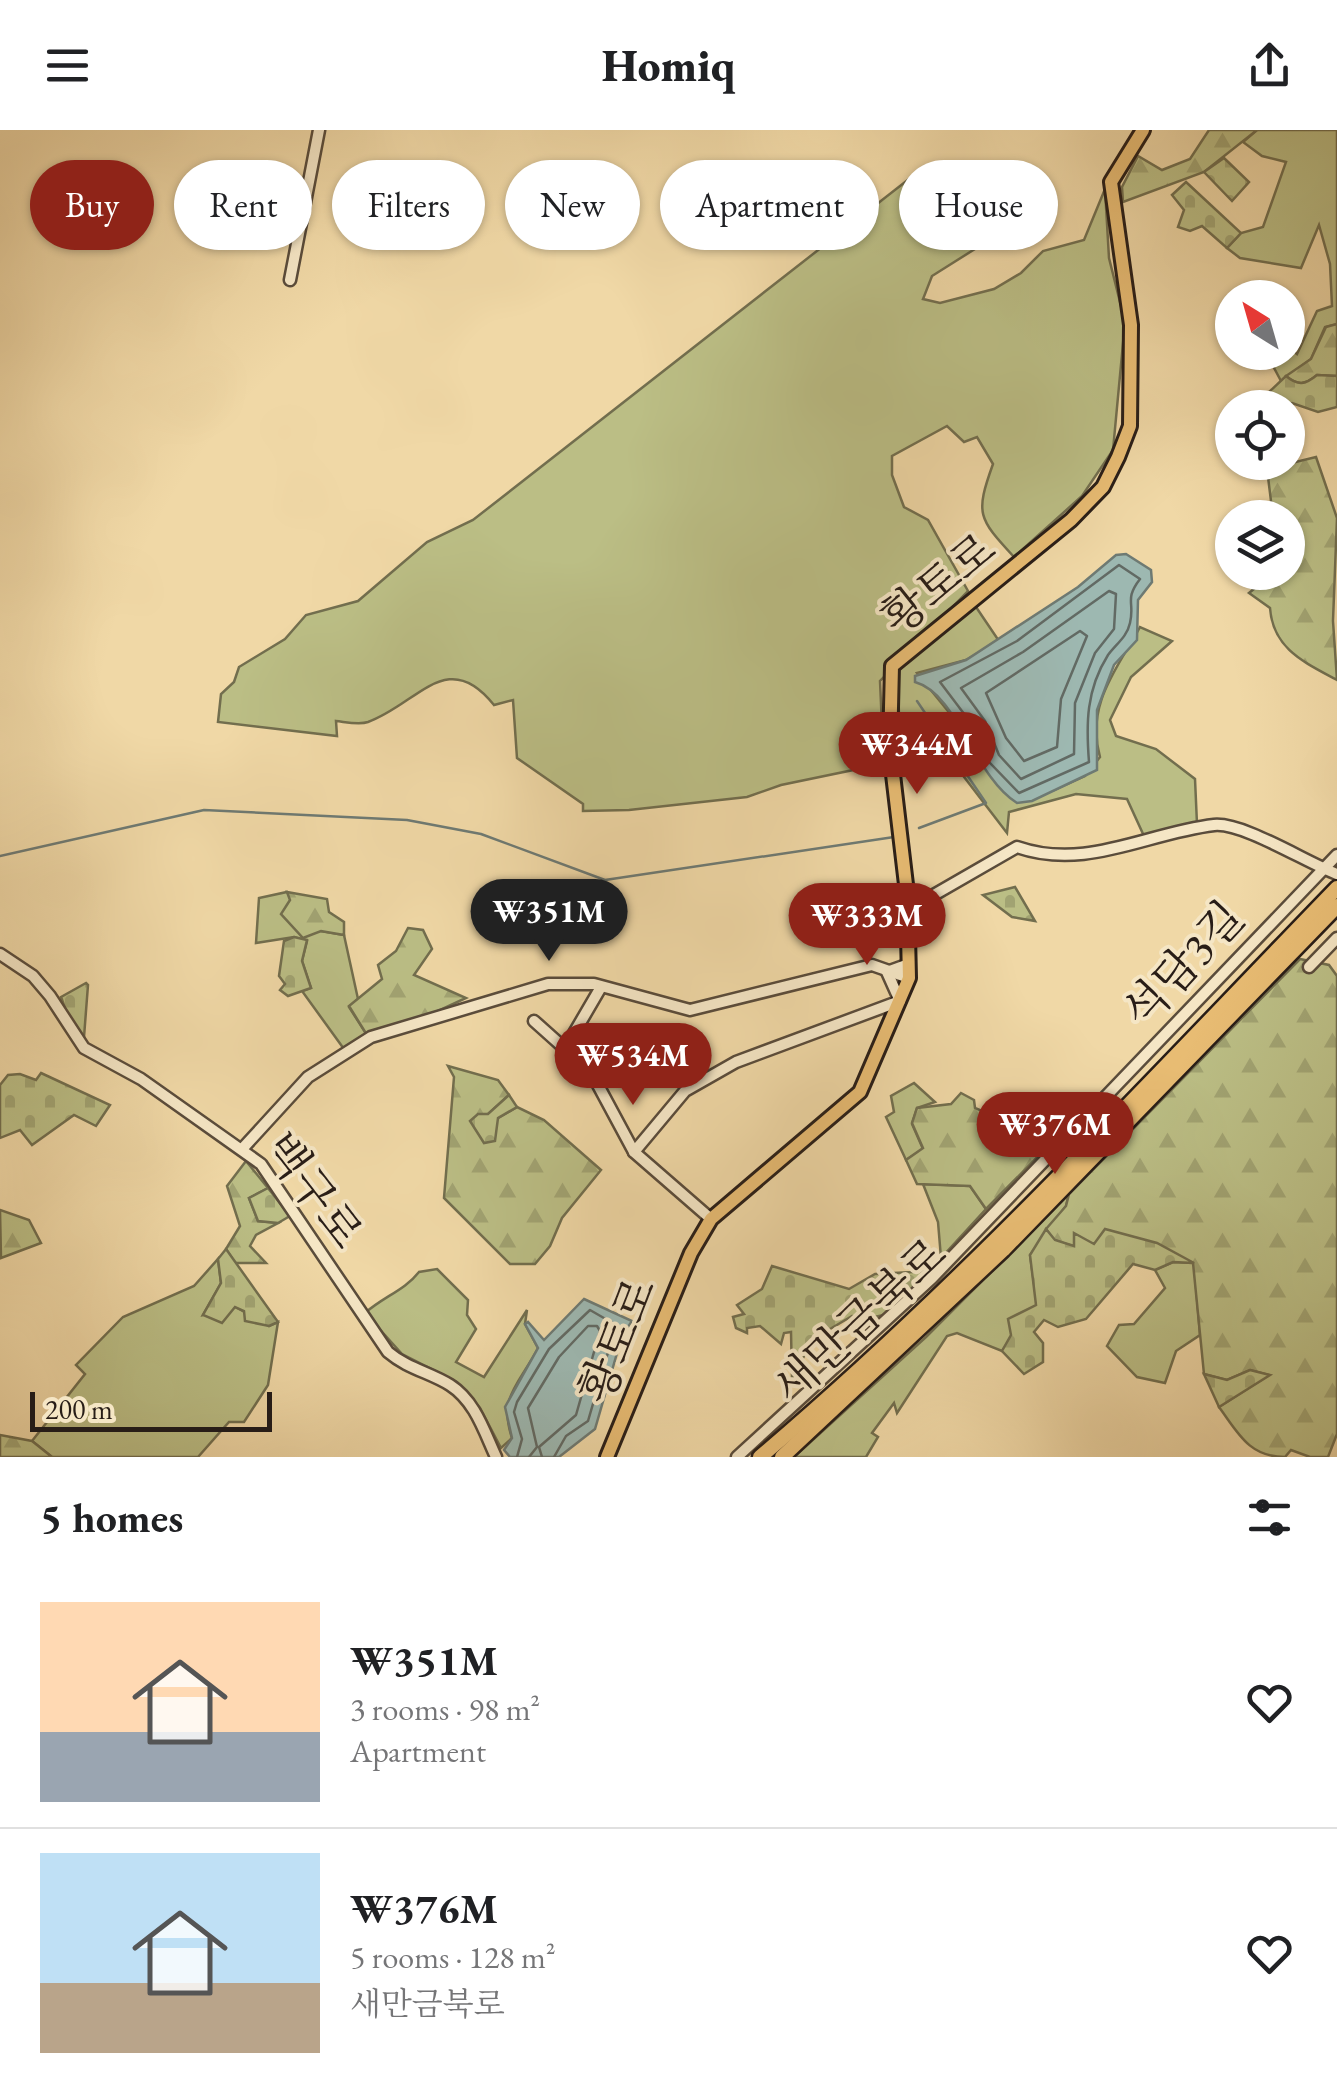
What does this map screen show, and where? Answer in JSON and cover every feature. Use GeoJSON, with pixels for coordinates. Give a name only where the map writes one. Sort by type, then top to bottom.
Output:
{"type":"FeatureCollection","features":[{"type":"Feature","properties":{"kind":"highway","name":"새만금북로"},"geometry":{"type":"LineString","coordinates":[[760,1457],[828,1400],[996,1240],[1337,888]]}},
{"type":"Feature","properties":{"kind":"highway","name":"새만금북로"},"geometry":{"type":"LineString","coordinates":[[782,1457],[1003,1250],[1337,906]]}},
{"type":"Feature","properties":{"kind":"main road","name":"황토로"},"geometry":{"type":"LineString","coordinates":[[607,1457],[691,1253],[710,1219],[860,1092],[900,1001],[909,971],[908,929],[890,750],[888,682],[892,666],[1071,520],[1103,487],[1118,458],[1130,426],[1130,325],[1111,182],[1143,130]]}},
{"type":"Feature","properties":{"kind":"street"},"geometry":{"type":"LineString","coordinates":[[290,280],[319,130]]}},
{"type":"Feature","properties":{"kind":"street"},"geometry":{"type":"LineString","coordinates":[[907,896],[925,900],[1017,846],[1042,855],[1073,857],[1216,825],[1337,874]]}},
{"type":"Feature","properties":{"kind":"street","name":"석담3길"},"geometry":{"type":"LineString","coordinates":[[737,1457],[932,1278],[1337,855]]}},
{"type":"Feature","properties":{"kind":"street"},"geometry":{"type":"LineString","coordinates":[[838,940],[908,929]]}},
{"type":"Feature","properties":{"kind":"street"},"geometry":{"type":"LineString","coordinates":[[1309,967],[1337,938]]}},
{"type":"Feature","properties":{"kind":"street","name":"백구로"},"geometry":{"type":"LineString","coordinates":[[0,954],[33,976],[84,1048],[140,1079],[243,1148],[289,1204],[388,1352],[407,1368],[447,1383],[465,1396],[496,1457]]}},
{"type":"Feature","properties":{"kind":"street"},"geometry":{"type":"LineString","coordinates":[[243,1148],[308,1077],[371,1038],[548,984],[601,987],[690,1010],[872,966],[886,972],[909,971]]}},
{"type":"Feature","properties":{"kind":"street"},"geometry":{"type":"LineString","coordinates":[[634,1152],[684,1090],[736,1062],[900,1001],[886,972]]}},
{"type":"Feature","properties":{"kind":"street"},"geometry":{"type":"LineString","coordinates":[[566,1047],[601,987]]}},
{"type":"Feature","properties":{"kind":"street"},"geometry":{"type":"LineString","coordinates":[[534,1020],[591,1072],[634,1152],[710,1219]]}},
{"type":"Feature","properties":{"kind":"green space"},"geometry":{"type":"Polygon","coordinates":[[[1209,130],[1257,130],[1204,172],[1123,202],[1122,187],[1138,156],[1162,170],[1190,159],[1209,130]]]}},
{"type":"Feature","properties":{"kind":"green space"},"geometry":{"type":"Polygon","coordinates":[[[1257,130],[1337,130],[1337,324],[1325,327],[1311,359],[1305,363],[1305,337],[1317,311],[1332,306],[1330,264],[1319,225],[1301,268],[1240,258],[1227,248],[1241,233],[1263,227],[1286,162],[1262,156],[1243,142],[1257,130]]]}},
{"type":"Feature","properties":{"kind":"green space"},"geometry":{"type":"Polygon","coordinates":[[[1224,158],[1249,182],[1232,201],[1204,172],[1224,158]]]}},
{"type":"Feature","properties":{"kind":"green space"},"geometry":{"type":"Polygon","coordinates":[[[1186,182],[1241,233],[1227,248],[1202,226],[1190,231],[1178,227],[1184,210],[1172,195],[1186,182]]]}},
{"type":"Feature","properties":{"kind":"green space"},"geometry":{"type":"Polygon","coordinates":[[[899,187],[899,250],[973,250],[932,276],[923,299],[940,303],[994,289],[1021,273],[1043,251],[1084,240],[1105,189],[1109,258],[1125,322],[1113,450],[1082,496],[1014,557],[983,515],[984,494],[993,464],[977,437],[964,442],[947,426],[892,456],[892,475],[904,507],[928,520],[968,591],[880,681],[883,749],[858,769],[781,785],[747,797],[583,811],[583,804],[517,758],[513,700],[494,705],[462,680],[432,685],[368,722],[336,721],[337,736],[218,722],[221,694],[234,682],[239,667],[285,639],[306,615],[358,601],[427,542],[473,520],[818,250],[879,250],[879,202],[899,187]]]}},
{"type":"Feature","properties":{"kind":"green space"},"geometry":{"type":"Polygon","coordinates":[[[1337,324],[1337,376],[1317,375],[1302,383],[1286,376],[1295,370],[1305,370],[1305,363],[1311,359],[1326,327],[1337,324]]]}},
{"type":"Feature","properties":{"kind":"green space"},"geometry":{"type":"Polygon","coordinates":[[[1275,370],[1296,370],[1281,381],[1275,370]]]}},
{"type":"Feature","properties":{"kind":"green space"},"geometry":{"type":"Polygon","coordinates":[[[1317,375],[1337,376],[1337,407],[1318,412],[1305,408],[1305,390],[1271,390],[1286,376],[1302,383],[1317,375]]]}},
{"type":"Feature","properties":{"kind":"green space"},"geometry":{"type":"Polygon","coordinates":[[[1316,457],[1337,518],[1333,621],[1337,680],[1292,653],[1277,634],[1270,608],[1249,593],[1305,590],[1305,500],[1271,500],[1268,480],[1305,480],[1305,460],[1316,457]]]}},
{"type":"Feature","properties":{"kind":"green space"},"geometry":{"type":"Polygon","coordinates":[[[974,604],[999,641],[966,660],[917,673],[965,732],[1054,790],[1085,776],[1100,757],[1100,703],[1140,627],[1172,641],[1131,677],[1110,720],[1116,736],[1156,749],[1195,779],[1197,824],[1144,836],[1127,799],[1076,794],[1009,812],[1007,833],[925,726],[899,718],[898,672],[910,656],[974,604]]]}},
{"type":"Feature","properties":{"kind":"green space"},"geometry":{"type":"Polygon","coordinates":[[[1015,887],[1035,921],[1012,917],[983,895],[1015,887]]]}},
{"type":"Feature","properties":{"kind":"green space"},"geometry":{"type":"Polygon","coordinates":[[[287,892],[321,931],[344,935],[358,999],[349,1007],[367,1035],[344,1049],[302,991],[311,988],[302,961],[307,941],[294,937],[256,943],[259,898],[287,892]]]}},
{"type":"Feature","properties":{"kind":"green space"},"geometry":{"type":"Polygon","coordinates":[[[287,892],[327,899],[329,912],[344,922],[344,935],[321,931],[303,938],[281,914],[290,900],[287,892]]]}},
{"type":"Feature","properties":{"kind":"green space"},"geometry":{"type":"Polygon","coordinates":[[[408,928],[423,930],[432,949],[414,975],[466,998],[423,1018],[367,1035],[349,1006],[382,979],[378,965],[396,951],[408,928]]]}},
{"type":"Feature","properties":{"kind":"green space"},"geometry":{"type":"Polygon","coordinates":[[[294,937],[307,940],[302,961],[311,988],[288,996],[280,990],[285,984],[279,976],[284,941],[294,937]]]}},
{"type":"Feature","properties":{"kind":"green space"},"geometry":{"type":"Polygon","coordinates":[[[1300,959],[1329,965],[1337,976],[1337,1434],[1328,1457],[1310,1457],[1291,1450],[1285,1457],[1262,1453],[1246,1442],[1219,1407],[1269,1375],[1250,1370],[1227,1380],[1204,1374],[1193,1263],[1095,1244],[1075,1247],[1054,1240],[1046,1229],[1066,1206],[1069,1194],[1300,959]]]}},
{"type":"Feature","properties":{"kind":"green space"},"geometry":{"type":"Polygon","coordinates":[[[86,983],[84,1037],[70,1022],[61,997],[86,983]]]}},
{"type":"Feature","properties":{"kind":"green space"},"geometry":{"type":"Polygon","coordinates":[[[448,1066],[498,1080],[509,1095],[488,1114],[498,1118],[517,1107],[544,1120],[601,1170],[562,1218],[550,1246],[535,1264],[510,1264],[444,1198],[454,1077],[448,1066]]]}},
{"type":"Feature","properties":{"kind":"green space"},"geometry":{"type":"Polygon","coordinates":[[[41,1073],[110,1105],[96,1126],[74,1115],[32,1145],[20,1130],[0,1138],[0,1085],[8,1075],[20,1074],[36,1080],[41,1073]]]}},
{"type":"Feature","properties":{"kind":"green space"},"geometry":{"type":"Polygon","coordinates":[[[914,1083],[935,1102],[917,1108],[912,1124],[923,1149],[906,1160],[886,1117],[894,1112],[891,1096],[914,1083]]]}},
{"type":"Feature","properties":{"kind":"green space"},"geometry":{"type":"Polygon","coordinates":[[[961,1093],[974,1100],[975,1108],[998,1118],[1020,1114],[1023,1102],[1052,1108],[1074,1120],[986,1209],[970,1186],[917,1184],[906,1160],[923,1148],[912,1123],[917,1108],[951,1104],[961,1093]]]}},
{"type":"Feature","properties":{"kind":"green space"},"geometry":{"type":"Polygon","coordinates":[[[509,1095],[517,1107],[498,1118],[495,1141],[484,1143],[470,1121],[478,1114],[488,1114],[509,1095]]]}},
{"type":"Feature","properties":{"kind":"green space"},"geometry":{"type":"Polygon","coordinates":[[[246,1161],[268,1188],[249,1198],[258,1221],[278,1223],[256,1235],[250,1246],[266,1263],[235,1263],[226,1249],[240,1226],[227,1186],[246,1161]]]}},
{"type":"Feature","properties":{"kind":"green space"},"geometry":{"type":"Polygon","coordinates":[[[923,1184],[970,1186],[986,1209],[941,1258],[938,1222],[923,1184]]]}},
{"type":"Feature","properties":{"kind":"green space"},"geometry":{"type":"Polygon","coordinates":[[[268,1188],[290,1216],[278,1223],[258,1221],[249,1198],[268,1188]]]}},
{"type":"Feature","properties":{"kind":"green space"},"geometry":{"type":"Polygon","coordinates":[[[1069,1194],[1066,1206],[1030,1255],[1037,1305],[1002,1351],[957,1333],[947,1336],[897,1413],[894,1403],[872,1433],[878,1437],[866,1457],[794,1457],[926,1337],[1069,1194]]]}},
{"type":"Feature","properties":{"kind":"green space"},"geometry":{"type":"Polygon","coordinates":[[[0,1210],[29,1220],[41,1243],[1,1258],[0,1210]]]}},
{"type":"Feature","properties":{"kind":"green space"},"geometry":{"type":"Polygon","coordinates":[[[1046,1229],[1055,1240],[1074,1246],[1074,1233],[1094,1244],[1105,1229],[1157,1243],[1194,1263],[1173,1262],[1155,1270],[1133,1264],[1086,1319],[1058,1327],[1044,1320],[1034,1332],[1043,1343],[1043,1362],[1024,1374],[1002,1351],[1011,1335],[1008,1319],[1036,1305],[1030,1255],[1046,1229]]]}},
{"type":"Feature","properties":{"kind":"green space"},"geometry":{"type":"Polygon","coordinates":[[[226,1249],[278,1322],[269,1326],[245,1321],[244,1311],[235,1307],[222,1323],[203,1315],[221,1283],[218,1259],[226,1249]]]}},
{"type":"Feature","properties":{"kind":"green space"},"geometry":{"type":"Polygon","coordinates":[[[218,1259],[221,1283],[203,1315],[234,1306],[269,1326],[278,1322],[268,1385],[244,1422],[229,1422],[198,1457],[52,1457],[32,1441],[85,1374],[76,1365],[123,1317],[194,1286],[218,1259]]]}},
{"type":"Feature","properties":{"kind":"green space"},"geometry":{"type":"Polygon","coordinates":[[[1173,1262],[1194,1263],[1200,1335],[1176,1351],[1165,1383],[1137,1377],[1107,1346],[1119,1325],[1134,1324],[1165,1288],[1155,1270],[1173,1262]]]}},
{"type":"Feature","properties":{"kind":"green space"},"geometry":{"type":"Polygon","coordinates":[[[772,1266],[849,1289],[875,1274],[931,1271],[917,1292],[899,1308],[876,1317],[852,1316],[830,1329],[819,1329],[792,1378],[791,1332],[784,1333],[781,1344],[760,1326],[747,1328],[747,1333],[736,1328],[733,1317],[744,1314],[737,1305],[762,1289],[772,1266]]]}},
{"type":"Feature","properties":{"kind":"green space"},"geometry":{"type":"Polygon","coordinates":[[[437,1269],[468,1300],[467,1315],[476,1329],[456,1362],[484,1377],[527,1310],[525,1324],[538,1348],[509,1401],[512,1438],[501,1448],[480,1408],[457,1382],[402,1354],[365,1313],[419,1272],[437,1269]]]}},
{"type":"Feature","properties":{"kind":"green space"},"geometry":{"type":"Polygon","coordinates":[[[1250,1370],[1270,1375],[1219,1407],[1204,1374],[1227,1380],[1250,1370]]]}},
{"type":"Feature","properties":{"kind":"green space"},"geometry":{"type":"Polygon","coordinates":[[[0,1435],[32,1441],[52,1457],[0,1457],[0,1435]]]}},
{"type":"Feature","properties":{"kind":"water"},"geometry":{"type":"Polygon","coordinates":[[[1126,554],[1151,570],[1152,582],[1138,600],[1137,640],[1114,665],[1097,710],[1097,770],[1032,801],[1017,803],[989,774],[943,702],[930,689],[915,682],[915,676],[966,660],[1078,587],[1116,555],[1126,554]]]}},
{"type":"Feature","properties":{"kind":"water"},"geometry":{"type":"Polygon","coordinates":[[[584,1299],[632,1321],[622,1336],[595,1429],[559,1457],[510,1457],[504,1450],[512,1438],[505,1407],[538,1348],[525,1324],[528,1322],[544,1340],[584,1299]]]}},
{"type":"Feature","properties":{"kind":"waterway"},"geometry":{"type":"LineString","coordinates":[[917,701],[986,803],[919,828]]}},
{"type":"Feature","properties":{"kind":"waterway"},"geometry":{"type":"LineString","coordinates":[[0,856],[204,810],[407,820],[481,834],[605,880],[894,837]]}}]}
